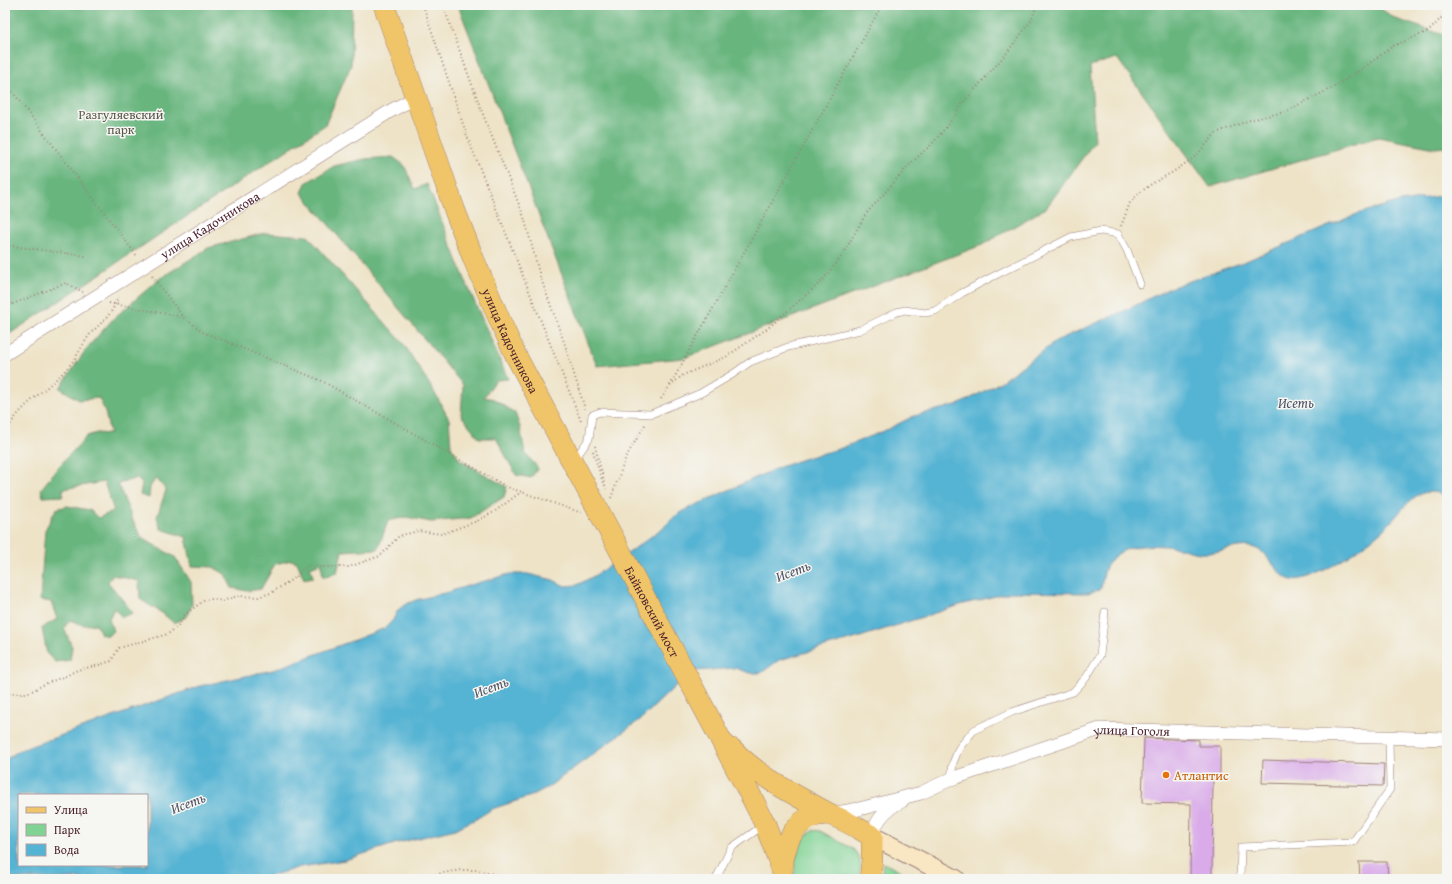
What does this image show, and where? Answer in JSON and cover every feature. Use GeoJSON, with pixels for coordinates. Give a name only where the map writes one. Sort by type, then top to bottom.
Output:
{"type":"FeatureCollection","features":[{"type":"Feature","properties":{"kind":"main road","name":"улица Кадочникова"},"geometry":{"type":"LineString","coordinates":[[384,5],[455,210],[487,292],[516,356],[598,509]]}},
{"type":"Feature","properties":{"kind":"main road","name":"Байновский мост"},"geometry":{"type":"LineString","coordinates":[[598,509],[705,712]]}},
{"type":"Feature","properties":{"kind":"main road"},"geometry":{"type":"LineString","coordinates":[[705,712],[729,745],[754,769],[778,786],[956,879]]}},
{"type":"Feature","properties":{"kind":"main road"},"geometry":{"type":"LineString","coordinates":[[705,712],[739,772],[765,824],[783,874]]}},
{"type":"Feature","properties":{"kind":"main road"},"geometry":{"type":"LineString","coordinates":[[783,874],[785,848],[793,831],[806,820],[815,816],[830,814]]}},
{"type":"Feature","properties":{"kind":"main road"},"geometry":{"type":"LineString","coordinates":[[870,879],[872,836]]}},
{"type":"Feature","properties":{"kind":"street","name":"улица Кадочникова"},"geometry":{"type":"LineString","coordinates":[[5,354],[392,110],[415,98]]}},
{"type":"Feature","properties":{"kind":"street","name":"улица Гоголя"},"geometry":{"type":"LineString","coordinates":[[830,814],[859,809],[921,793],[951,779],[1100,729],[1447,739]]}},
{"type":"Feature","properties":{"kind":"street"},"geometry":{"type":"LineString","coordinates":[[872,836],[875,826],[881,817],[899,802],[921,793]]}},
{"type":"Feature","properties":{"kind":"lane"},"geometry":{"type":"LineString","coordinates":[[573,463],[588,439],[592,415],[600,412],[650,414],[701,393],[750,362],[788,347],[860,330],[897,312],[905,310],[926,313],[934,311],[976,286],[1072,237],[1102,231],[1118,234],[1127,250],[1140,284]]}},
{"type":"Feature","properties":{"kind":"lane"},"geometry":{"type":"LineString","coordinates":[[951,779],[953,763],[959,748],[974,730],[1012,712],[1073,692],[1086,678],[1100,655],[1106,612]]}},
{"type":"Feature","properties":{"kind":"lane"},"geometry":{"type":"LineString","coordinates":[[1240,879],[1241,847],[1353,842],[1390,789],[1389,737]]}},
{"type":"Feature","properties":{"kind":"lane"},"geometry":{"type":"LineString","coordinates":[[716,879],[731,848],[765,824]]}},
{"type":"Feature","properties":{"kind":"path"},"geometry":{"type":"LineString","coordinates":[[423,5],[467,136],[588,439],[598,509]]}},
{"type":"Feature","properties":{"kind":"path"},"geometry":{"type":"LineString","coordinates":[[443,5],[482,112],[524,218],[540,276],[564,342],[590,426],[598,509]]}},
{"type":"Feature","properties":{"kind":"path"},"geometry":{"type":"LineString","coordinates":[[598,509],[650,414],[669,387],[882,5]]}},
{"type":"Feature","properties":{"kind":"path"},"geometry":{"type":"LineString","coordinates":[[669,387],[683,375],[726,357],[768,328],[821,282],[841,257],[866,214],[911,163],[948,125],[963,103],[1005,55],[1031,21],[1037,5]]}},
{"type":"Feature","properties":{"kind":"path"},"geometry":{"type":"LineString","coordinates":[[1118,234],[1130,203],[1138,194],[1196,156],[1216,133],[1250,120],[1284,112],[1334,87],[1360,71],[1393,46],[1429,31],[1447,12]]}},
{"type":"Feature","properties":{"kind":"path"},"geometry":{"type":"LineString","coordinates":[[5,82],[183,317],[203,332],[322,382],[507,487],[521,492],[598,509]]}},
{"type":"Feature","properties":{"kind":"path"},"geometry":{"type":"LineString","coordinates":[[5,245],[86,256]]}},
{"type":"Feature","properties":{"kind":"path"},"geometry":{"type":"LineString","coordinates":[[5,435],[22,408],[59,377],[70,365],[90,334],[112,313],[124,279]]}},
{"type":"Feature","properties":{"kind":"path"},"geometry":{"type":"LineString","coordinates":[[5,695],[11,693],[28,693],[47,682],[66,676],[77,670],[111,661],[119,648],[168,634],[179,625],[185,614],[205,600],[212,599],[224,601],[237,596],[258,597],[271,593],[297,576],[303,569],[310,565],[319,567],[349,567],[357,565],[380,556],[399,536],[418,531],[442,534],[477,521],[494,512],[521,492]]}},
{"type":"Feature","properties":{"kind":"path"},"geometry":{"type":"LineString","coordinates":[[404,879],[427,877],[461,870],[477,870],[501,876],[506,879]]}},
{"type":"Feature","properties":{"kind":"shaded area"},"geometry":{"type":"Polygon","coordinates":[[[1445,762],[1447,762],[1447,879],[1439,879],[1445,762]]]}},
{"type":"Feature","properties":{"kind":"green space","name":"Разгуляевский парк"},"geometry":{"type":"Polygon","coordinates":[[[5,5],[352,5],[351,65],[325,125],[5,337],[5,5]]]}},
{"type":"Feature","properties":{"kind":"green space"},"geometry":{"type":"Polygon","coordinates":[[[458,5],[1375,5],[1396,19],[1447,36],[1447,147],[1435,148],[1378,137],[1210,187],[1117,58],[1090,66],[1095,141],[1046,208],[982,245],[684,358],[597,366],[458,5]]]}},
{"type":"Feature","properties":{"kind":"green space"},"geometry":{"type":"Polygon","coordinates":[[[393,157],[404,165],[415,189],[427,184],[466,282],[508,379],[496,380],[484,397],[494,399],[515,413],[520,427],[525,453],[538,468],[531,478],[516,475],[496,438],[479,438],[461,415],[463,385],[302,193],[306,183],[334,166],[365,159],[393,157]]]}},
{"type":"Feature","properties":{"kind":"green space"},"geometry":{"type":"Polygon","coordinates":[[[265,233],[308,236],[403,343],[433,390],[449,419],[451,446],[460,460],[507,487],[504,497],[471,518],[431,522],[406,517],[388,521],[378,549],[342,551],[337,573],[323,577],[321,563],[310,567],[313,577],[304,579],[297,562],[291,560],[275,564],[261,589],[247,591],[232,588],[225,574],[213,567],[192,566],[186,537],[161,529],[157,517],[166,490],[156,478],[150,487],[149,498],[140,495],[142,484],[137,478],[118,484],[133,521],[142,538],[175,557],[191,582],[192,605],[186,617],[174,623],[162,613],[140,599],[139,581],[113,575],[108,582],[133,613],[122,617],[114,608],[109,619],[113,631],[108,636],[101,634],[96,624],[83,625],[70,620],[64,628],[72,647],[70,660],[55,662],[47,654],[42,628],[57,619],[51,602],[40,600],[45,530],[56,509],[67,506],[90,510],[98,518],[114,511],[104,482],[63,489],[63,496],[43,497],[41,489],[61,464],[87,436],[97,433],[110,434],[105,412],[99,398],[79,400],[60,388],[87,348],[113,319],[159,279],[208,248],[265,233]]]}},
{"type":"Feature","properties":{"kind":"green space"},"geometry":{"type":"Polygon","coordinates":[[[813,830],[820,831],[856,852],[860,863],[859,879],[795,879],[796,859],[800,845],[813,830]]]}},
{"type":"Feature","properties":{"kind":"green space"},"geometry":{"type":"Polygon","coordinates":[[[883,863],[914,877],[909,879],[881,879],[883,863]]]}},
{"type":"Feature","properties":{"kind":"water","name":"Исеть"},"geometry":{"type":"Polygon","coordinates":[[[1447,195],[1447,496],[1432,492],[1425,492],[1418,495],[1409,502],[1378,534],[1329,568],[1304,578],[1293,580],[1288,579],[1279,572],[1262,552],[1251,547],[1239,547],[1203,553],[1155,545],[1127,549],[1112,559],[1106,567],[1101,587],[1098,590],[1087,593],[1011,592],[960,605],[857,638],[779,660],[761,673],[750,673],[735,668],[695,671],[688,674],[641,719],[548,787],[531,796],[492,809],[455,829],[394,844],[345,860],[300,867],[264,878],[5,879],[5,760],[20,750],[200,686],[273,670],[357,639],[385,628],[393,620],[398,610],[406,604],[416,600],[510,574],[528,574],[553,580],[565,586],[577,585],[594,576],[630,552],[665,526],[674,517],[687,509],[777,468],[839,449],[884,431],[914,416],[960,404],[999,383],[1058,340],[1128,309],[1170,288],[1246,261],[1357,214],[1394,203],[1447,195]]]}},
{"type":"Feature","properties":{"kind":"building"},"geometry":{"type":"Polygon","coordinates":[[[1144,738],[1199,740],[1199,746],[1220,746],[1220,778],[1213,778],[1212,879],[1190,879],[1191,804],[1142,803],[1144,738]]]}},
{"type":"Feature","properties":{"kind":"building"},"geometry":{"type":"Polygon","coordinates":[[[1263,760],[1384,764],[1383,786],[1262,783],[1263,760]]]}},
{"type":"Feature","properties":{"kind":"building"},"geometry":{"type":"Polygon","coordinates":[[[1359,862],[1387,862],[1388,879],[1360,879],[1359,862]]]}},
{"type":"Feature","properties":{"kind":"place","name":"Атлантис"},"geometry":{"type":"Point","coordinates":[1166,775]}}]}
